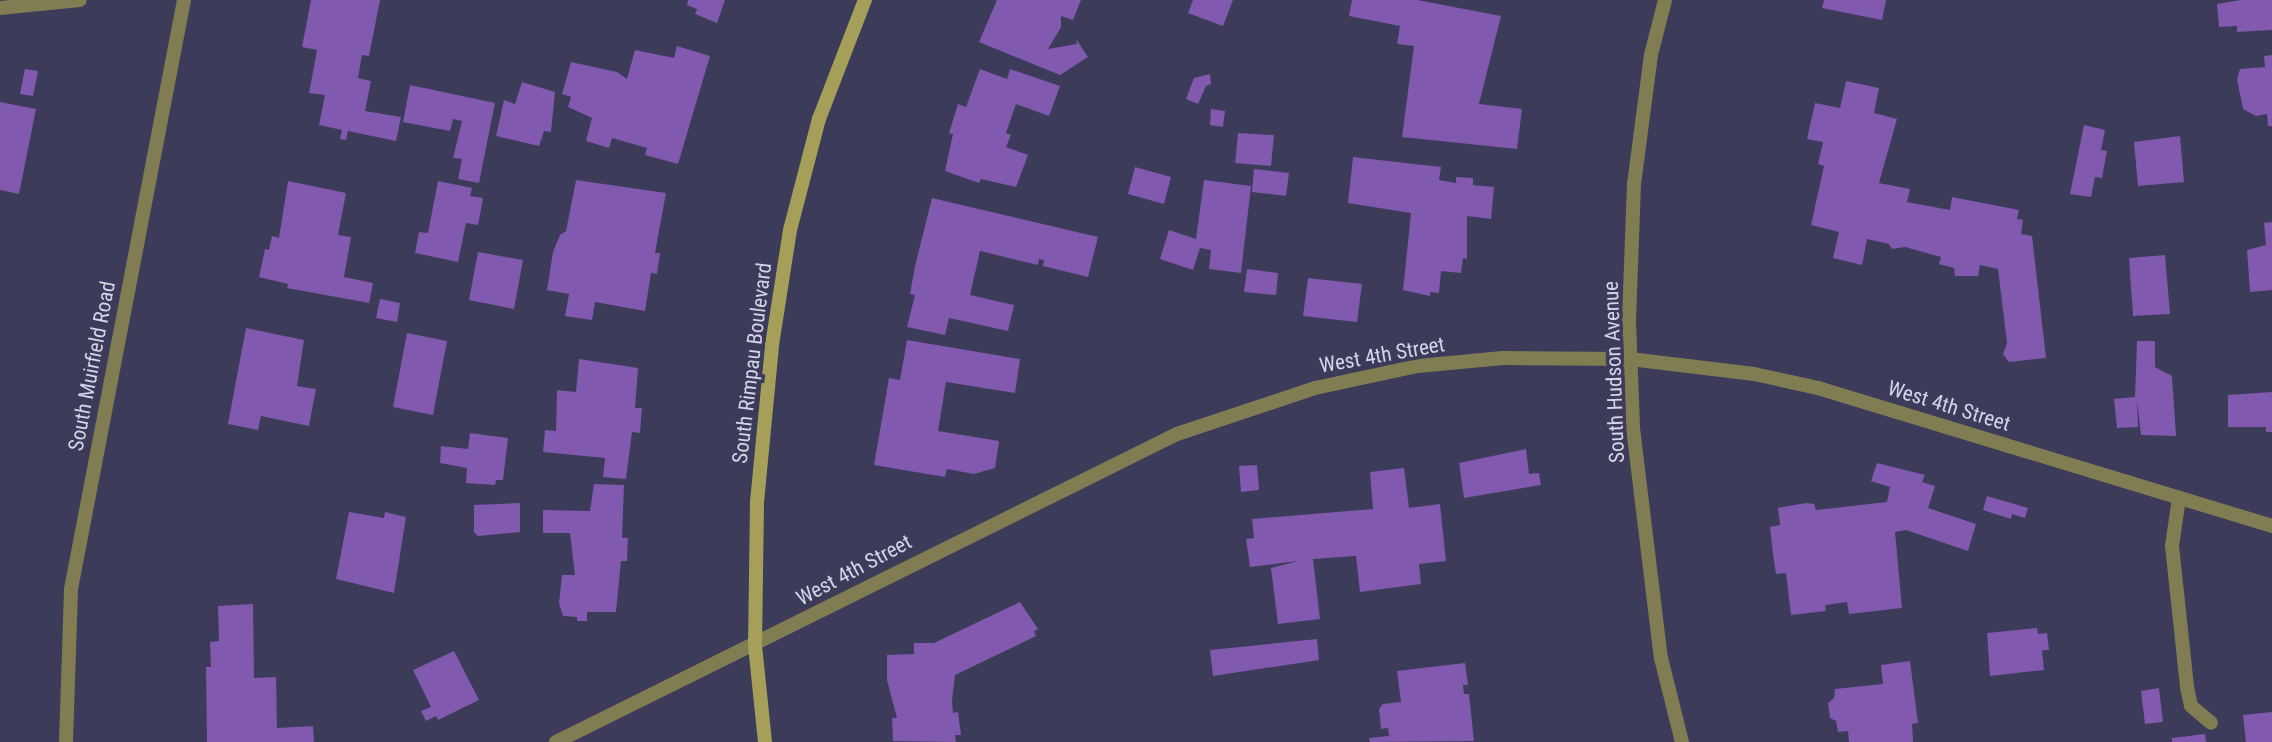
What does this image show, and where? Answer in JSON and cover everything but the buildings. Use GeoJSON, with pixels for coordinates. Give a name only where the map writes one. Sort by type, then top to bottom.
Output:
{"type":"FeatureCollection","features":[{"type":"Feature","properties":{"kind":"street"},"geometry":{"type":"LineString","coordinates":[[0,8],[80,0]]}},
{"type":"Feature","properties":{"kind":"street","name":"South Muirfield Road"},"geometry":{"type":"LineString","coordinates":[[65,742],[71,589],[184,0]]}},
{"type":"Feature","properties":{"kind":"street","name":"South Rimpau Boulevard"},"geometry":{"type":"LineString","coordinates":[[765,742],[755,646],[757,502],[772,345],[790,230],[819,119],[865,0]]}},
{"type":"Feature","properties":{"kind":"street","name":"South Hudson Avenue"},"geometry":{"type":"LineString","coordinates":[[1665,0],[1651,55],[1634,184],[1630,359],[1633,428],[1661,658],[1682,742]]}},
{"type":"Feature","properties":{"kind":"street","name":"West 4th Street"},"geometry":{"type":"LineString","coordinates":[[556,742],[755,646],[877,579],[1177,434],[1315,388],[1418,366],[1503,358],[1630,359],[1680,363],[1818,388],[2272,526]]}},
{"type":"Feature","properties":{"kind":"street"},"geometry":{"type":"LineString","coordinates":[[2179,498],[2172,546],[2187,687],[2191,706],[2211,723]]}}]}
